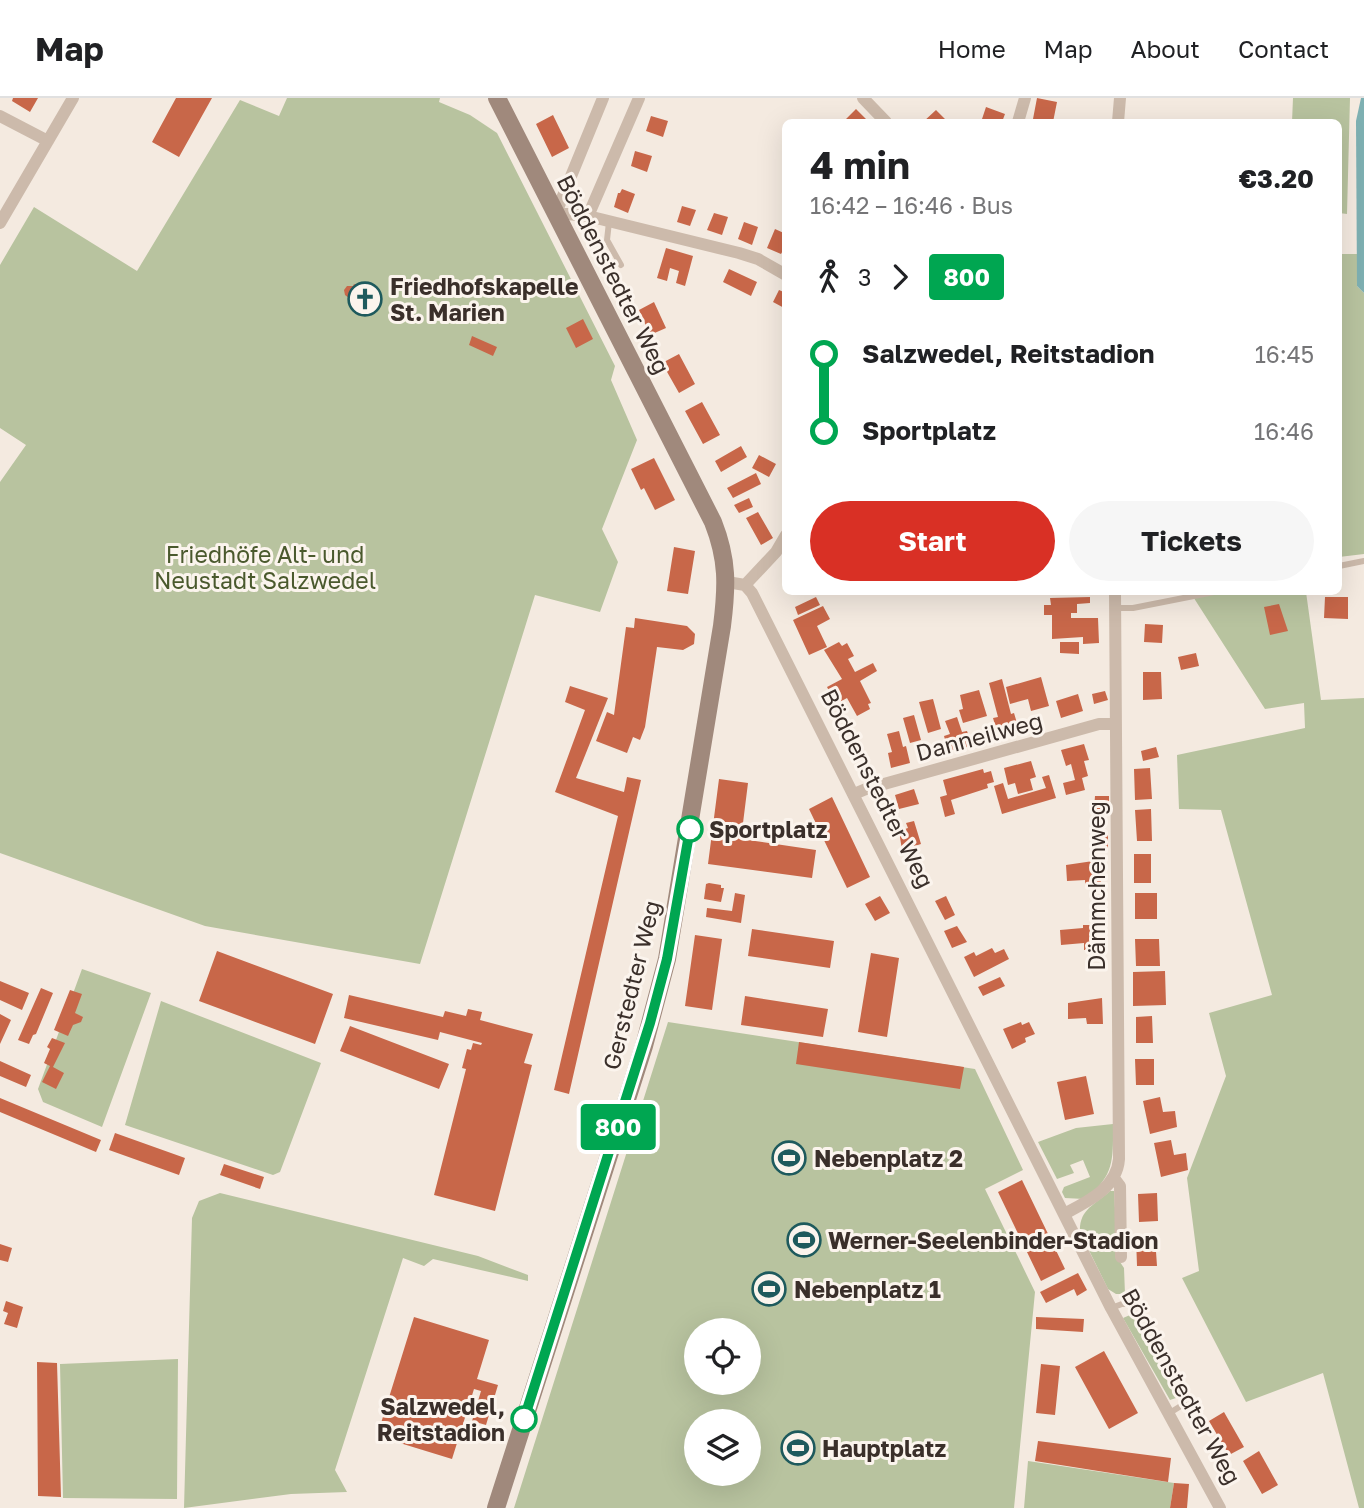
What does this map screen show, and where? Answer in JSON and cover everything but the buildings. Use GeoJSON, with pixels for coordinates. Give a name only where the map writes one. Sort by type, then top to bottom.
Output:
{"type":"FeatureCollection","features":[{"type":"Feature","properties":{"kind":"street"},"geometry":{"type":"LineString","coordinates":[[0,223],[73,98]]}},
{"type":"Feature","properties":{"kind":"street","name":"Böddenstedter Weg"},"geometry":{"type":"LineString","coordinates":[[497,98],[713,522],[736,584],[752,593],[763,613],[1111,1308],[1220,1508]]}},
{"type":"Feature","properties":{"kind":"street"},"geometry":{"type":"LineString","coordinates":[[603,98],[555,213],[588,216],[751,257],[782,273]]}},
{"type":"Feature","properties":{"kind":"street"},"geometry":{"type":"LineString","coordinates":[[588,216],[639,98]]}},
{"type":"Feature","properties":{"kind":"street"},"geometry":{"type":"LineString","coordinates":[[863,98],[883,119]]}},
{"type":"Feature","properties":{"kind":"street"},"geometry":{"type":"LineString","coordinates":[[1019,119],[1025,98]]}},
{"type":"Feature","properties":{"kind":"street"},"geometry":{"type":"LineString","coordinates":[[1118,119],[1120,98]]}},
{"type":"Feature","properties":{"kind":"street"},"geometry":{"type":"LineString","coordinates":[[0,116],[48,141]]}},
{"type":"Feature","properties":{"kind":"street"},"geometry":{"type":"LineString","coordinates":[[736,584],[776,552],[782,541]]}},
{"type":"Feature","properties":{"kind":"street","name":"Gerstedter Weg"},"geometry":{"type":"LineString","coordinates":[[496,1508],[644,1046],[667,959],[720,639],[736,584]]}},
{"type":"Feature","properties":{"kind":"street","name":"Dämmchenweg"},"geometry":{"type":"LineString","coordinates":[[1115,595],[1119,1139],[1118,1170],[1114,1178],[1120,1186],[1121,1258]]}},
{"type":"Feature","properties":{"kind":"street","name":"Danneilweg"},"geometry":{"type":"LineString","coordinates":[[854,794],[1099,724],[1116,724]]}},
{"type":"Feature","properties":{"kind":"street"},"geometry":{"type":"LineString","coordinates":[[1064,1214],[1091,1200],[1114,1178]]}},
{"type":"Feature","properties":{"kind":"lane"},"geometry":{"type":"LineString","coordinates":[[609,221],[607,240],[621,265]]}},
{"type":"Feature","properties":{"kind":"lane"},"geometry":{"type":"LineString","coordinates":[[1342,565],[1364,561]]}},
{"type":"Feature","properties":{"kind":"lane"},"geometry":{"type":"LineString","coordinates":[[1116,608],[1133,608],[1199,595]]}},
{"type":"Feature","properties":{"kind":"lane"},"geometry":{"type":"LineString","coordinates":[[1111,1308],[1122,1304],[1138,1304]]}},
{"type":"Feature","properties":{"kind":"lane"},"geometry":{"type":"LineString","coordinates":[[1168,1414],[1185,1404]]}},
{"type":"Feature","properties":{"kind":"green space","name":"Friedhöfe Alt- und Neustadt Salzwedel"},"geometry":{"type":"Polygon","coordinates":[[[287,98],[440,98],[439,102],[470,115],[497,133],[615,366],[611,380],[637,440],[602,529],[618,562],[600,612],[535,595],[420,964],[205,926],[0,853],[0,482],[26,445],[0,428],[0,265],[34,207],[137,271],[240,100],[279,116],[287,98]]]}},
{"type":"Feature","properties":{"kind":"green space"},"geometry":{"type":"Polygon","coordinates":[[[1293,98],[1350,98],[1347,214],[1342,213],[1342,119],[1292,119],[1293,98]]]}},
{"type":"Feature","properties":{"kind":"green space"},"geometry":{"type":"Polygon","coordinates":[[[1342,254],[1357,254],[1357,286],[1364,293],[1364,554],[1342,557],[1342,254]]]}},
{"type":"Feature","properties":{"kind":"green space"},"geometry":{"type":"Polygon","coordinates":[[[1192,595],[1306,595],[1321,700],[1364,698],[1364,1508],[1359,1508],[1323,1373],[1246,1402],[1182,1278],[1199,1271],[1187,1178],[1226,1076],[1209,1013],[1272,995],[1221,810],[1179,809],[1177,755],[1305,728],[1304,703],[1265,709],[1192,595]]]}},
{"type":"Feature","properties":{"kind":"green space"},"geometry":{"type":"Polygon","coordinates":[[[82,969],[151,993],[102,1127],[43,1102],[38,1089],[82,969]]]}},
{"type":"Feature","properties":{"kind":"green space"},"geometry":{"type":"Polygon","coordinates":[[[161,1001],[321,1063],[280,1172],[273,1175],[125,1125],[161,1001]]]}},
{"type":"Feature","properties":{"kind":"green space","name":"Werner-Seelenbinder-Stadion"},"geometry":{"type":"Polygon","coordinates":[[[668,1022],[975,1069],[1023,1170],[985,1189],[1035,1292],[1014,1508],[514,1508],[668,1022]]]}},
{"type":"Feature","properties":{"kind":"green space"},"geometry":{"type":"Polygon","coordinates":[[[1113,1124],[1112,1157],[1102,1183],[1084,1199],[1065,1198],[1062,1192],[1064,1187],[1090,1177],[1083,1160],[1070,1165],[1074,1173],[1057,1179],[1038,1142],[1076,1128],[1113,1124]]]}},
{"type":"Feature","properties":{"kind":"green space"},"geometry":{"type":"Polygon","coordinates":[[[1110,1191],[1114,1191],[1118,1259],[1124,1268],[1125,1294],[1116,1294],[1108,1289],[1080,1232],[1085,1213],[1110,1191]]]}},
{"type":"Feature","properties":{"kind":"green space"},"geometry":{"type":"Polygon","coordinates":[[[220,1193],[478,1256],[528,1275],[528,1281],[433,1259],[424,1266],[403,1258],[335,1470],[347,1492],[291,1494],[184,1508],[192,1218],[199,1201],[220,1193]]]}},
{"type":"Feature","properties":{"kind":"green space"},"geometry":{"type":"Polygon","coordinates":[[[1130,1315],[1136,1319],[1176,1398],[1170,1400],[1123,1318],[1130,1315]]]}},
{"type":"Feature","properties":{"kind":"green space"},"geometry":{"type":"Polygon","coordinates":[[[178,1359],[177,1499],[63,1498],[60,1364],[178,1359]]]}},
{"type":"Feature","properties":{"kind":"green space"},"geometry":{"type":"Polygon","coordinates":[[[1028,1461],[1174,1483],[1170,1508],[1024,1508],[1028,1461]]]}},
{"type":"Feature","properties":{"kind":"water"},"geometry":{"type":"Polygon","coordinates":[[[1361,98],[1364,98],[1364,293],[1357,286],[1356,121],[1361,98]]]}},
{"type":"Feature","properties":{"kind":"bus line","name":"800"},"geometry":{"type":"LineString","coordinates":[[524,1419],[650,1023],[667,959],[690,829]]}},
{"type":"Feature","properties":{"kind":"place","name":"Friedhofskapelle St. Marien"},"geometry":{"type":"Point","coordinates":[365,299]}},
{"type":"Feature","properties":{"kind":"place","name":"Sportplatz"},"geometry":{"type":"Point","coordinates":[690,829]}},
{"type":"Feature","properties":{"kind":"place","name":"Nebenplatz 2"},"geometry":{"type":"Point","coordinates":[789,1158]}},
{"type":"Feature","properties":{"kind":"place","name":"Werner-Seelenbinder-Stadion"},"geometry":{"type":"Point","coordinates":[804,1240]}},
{"type":"Feature","properties":{"kind":"place","name":"Nebenplatz 1"},"geometry":{"type":"Point","coordinates":[769,1289]}},
{"type":"Feature","properties":{"kind":"place","name":"Salzwedel, Reitstadion"},"geometry":{"type":"Point","coordinates":[524,1419]}},
{"type":"Feature","properties":{"kind":"place","name":"Hauptplatz"},"geometry":{"type":"Point","coordinates":[798,1448]}}]}
